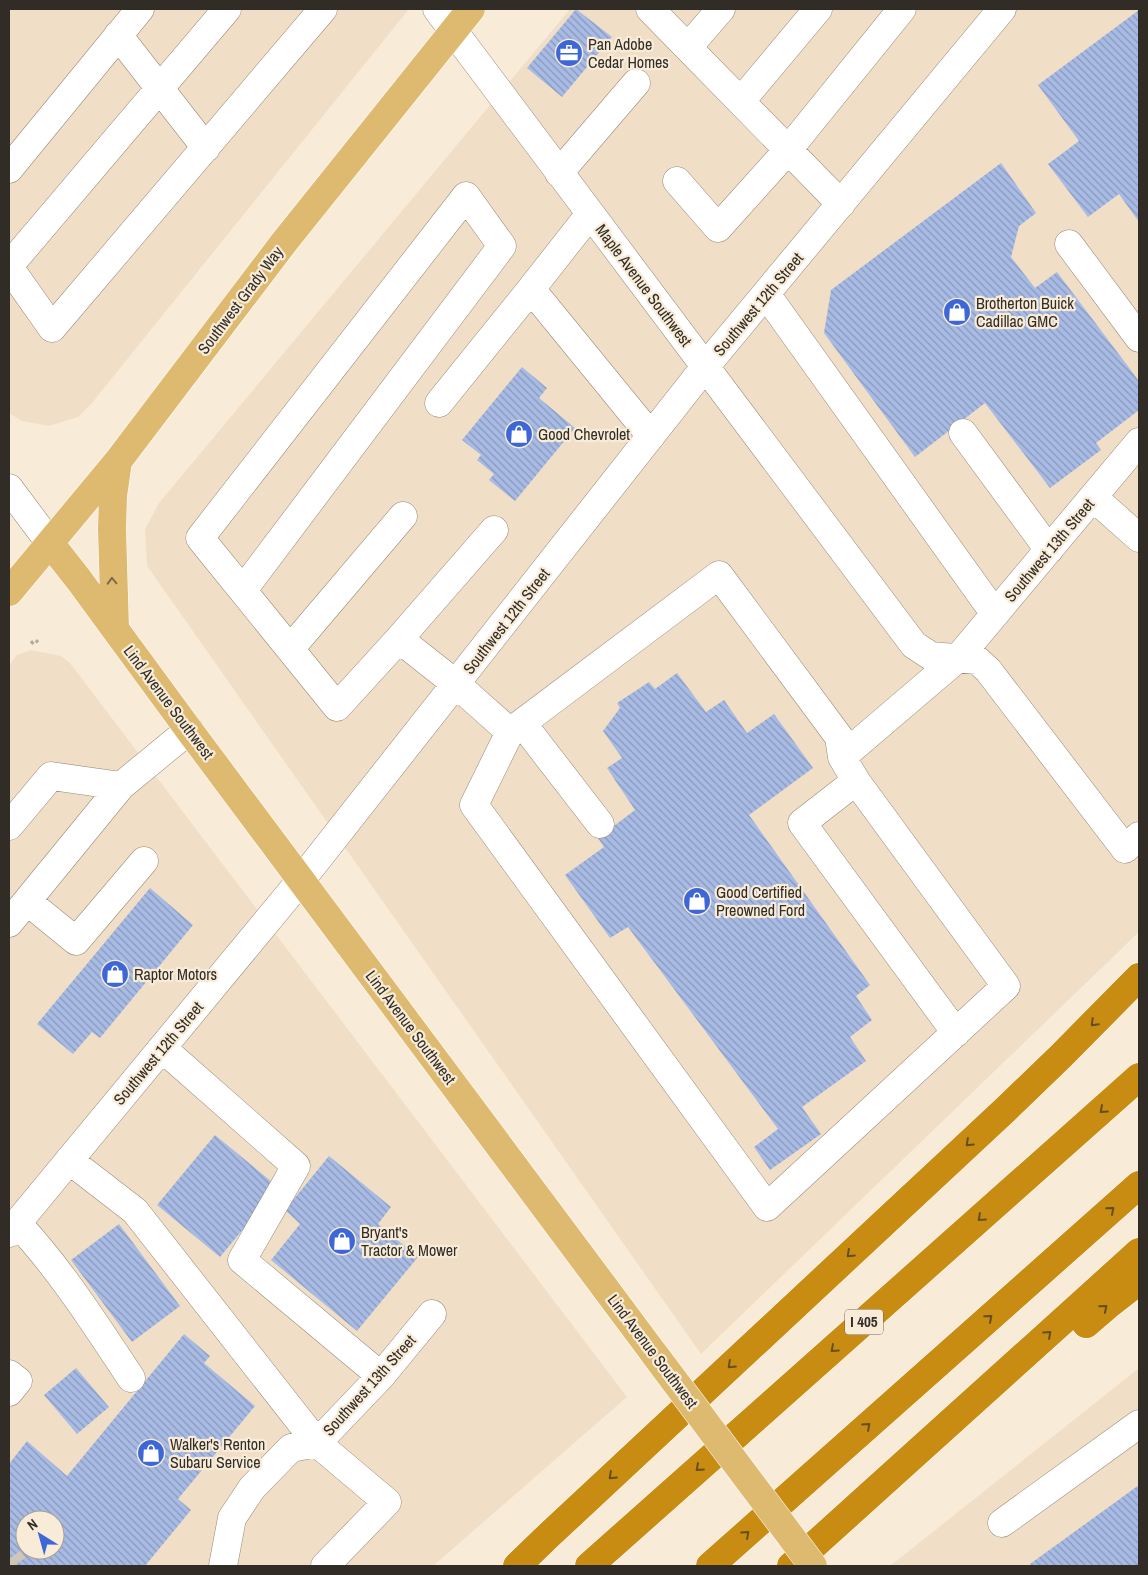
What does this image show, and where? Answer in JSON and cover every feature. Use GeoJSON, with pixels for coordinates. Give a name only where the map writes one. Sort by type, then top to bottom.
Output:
{"type":"FeatureCollection","features":[{"type":"Feature","properties":{"kind":"highway"},"geometry":{"type":"LineString","coordinates":[[517,1566],[1004,1110],[1061,1056],[1139,977]]}},
{"type":"Feature","properties":{"kind":"highway","name":"I 405"},"geometry":{"type":"LineString","coordinates":[[589,1566],[1139,1077]]}},
{"type":"Feature","properties":{"kind":"highway"},"geometry":{"type":"LineString","coordinates":[[710,1566],[1139,1185]]}},
{"type":"Feature","properties":{"kind":"highway"},"geometry":{"type":"LineString","coordinates":[[791,1566],[1139,1252]]}},
{"type":"Feature","properties":{"kind":"highway"},"geometry":{"type":"LineString","coordinates":[[801,1566],[926,1465],[1107,1306],[1139,1281]]}},
{"type":"Feature","properties":{"kind":"main road","name":"Southwest Grady Way"},"geometry":{"type":"LineString","coordinates":[[9,592],[118,461],[285,241],[472,9]]}},
{"type":"Feature","properties":{"kind":"main road"},"geometry":{"type":"LineString","coordinates":[[114,630],[112,504],[118,461]]}},
{"type":"Feature","properties":{"kind":"main road","name":"Lind Avenue Southwest"},"geometry":{"type":"LineString","coordinates":[[50,543],[812,1566]]}},
{"type":"Feature","properties":{"kind":"street"},"geometry":{"type":"LineString","coordinates":[[9,168],[140,9]]}},
{"type":"Feature","properties":{"kind":"street"},"geometry":{"type":"LineString","coordinates":[[226,9],[9,267],[52,328],[323,9]]}},
{"type":"Feature","properties":{"kind":"street","name":"Maple Avenue Southwest"},"geometry":{"type":"LineString","coordinates":[[437,9],[914,645],[931,656],[977,660],[988,670],[1125,849],[1139,836]]}},
{"type":"Feature","properties":{"kind":"street"},"geometry":{"type":"LineString","coordinates":[[650,9],[841,204]]}},
{"type":"Feature","properties":{"kind":"street"},"geometry":{"type":"LineString","coordinates":[[688,47],[721,9]]}},
{"type":"Feature","properties":{"kind":"street"},"geometry":{"type":"LineString","coordinates":[[740,101],[818,9]]}},
{"type":"Feature","properties":{"kind":"street"},"geometry":{"type":"LineString","coordinates":[[677,181],[718,228],[788,150],[902,9]]}},
{"type":"Feature","properties":{"kind":"street","name":"Southwest 12th Street"},"geometry":{"type":"LineString","coordinates":[[13,1228],[301,880],[705,367],[1002,9]]}},
{"type":"Feature","properties":{"kind":"street"},"geometry":{"type":"LineString","coordinates":[[118,35],[206,148]]}},
{"type":"Feature","properties":{"kind":"street"},"geometry":{"type":"LineString","coordinates":[[559,173],[636,83]]}},
{"type":"Feature","properties":{"kind":"street"},"geometry":{"type":"LineString","coordinates":[[243,590],[502,246],[466,196],[200,538],[337,707],[399,640],[494,530]]}},
{"type":"Feature","properties":{"kind":"street"},"geometry":{"type":"LineString","coordinates":[[439,403],[590,214]]}},
{"type":"Feature","properties":{"kind":"street"},"geometry":{"type":"LineString","coordinates":[[1069,244],[1139,338]]}},
{"type":"Feature","properties":{"kind":"street"},"geometry":{"type":"LineString","coordinates":[[531,290],[651,436]]}},
{"type":"Feature","properties":{"kind":"street"},"geometry":{"type":"LineString","coordinates":[[766,294],[995,614]]}},
{"type":"Feature","properties":{"kind":"street"},"geometry":{"type":"LineString","coordinates":[[963,433],[1048,550]]}},
{"type":"Feature","properties":{"kind":"street","name":"Southwest 13th Street"},"geometry":{"type":"LineString","coordinates":[[842,757],[958,658],[1139,442]]}},
{"type":"Feature","properties":{"kind":"street","name":"Lind Avenue Southwest"},"geometry":{"type":"LineString","coordinates":[[9,488],[50,543]]}},
{"type":"Feature","properties":{"kind":"street"},"geometry":{"type":"LineString","coordinates":[[1093,497],[1139,538]]}},
{"type":"Feature","properties":{"kind":"street"},"geometry":{"type":"LineString","coordinates":[[290,649],[403,516]]}},
{"type":"Feature","properties":{"kind":"street"},"geometry":{"type":"LineString","coordinates":[[719,575],[839,736],[842,757],[856,781],[1006,986],[767,1207],[474,805],[516,727],[719,575]]}},
{"type":"Feature","properties":{"kind":"street"},"geometry":{"type":"LineString","coordinates":[[399,640],[516,727],[600,824]]}},
{"type":"Feature","properties":{"kind":"street"},"geometry":{"type":"LineString","coordinates":[[9,924],[121,786],[189,730]]}},
{"type":"Feature","properties":{"kind":"street"},"geometry":{"type":"LineString","coordinates":[[9,826],[51,776],[121,786]]}},
{"type":"Feature","properties":{"kind":"street"},"geometry":{"type":"LineString","coordinates":[[856,781],[802,823],[956,1033]]}},
{"type":"Feature","properties":{"kind":"street"},"geometry":{"type":"LineString","coordinates":[[27,901],[76,941],[144,860]]}},
{"type":"Feature","properties":{"kind":"street"},"geometry":{"type":"LineString","coordinates":[[162,1048],[296,1166],[242,1260],[380,1376]]}},
{"type":"Feature","properties":{"kind":"street"},"geometry":{"type":"LineString","coordinates":[[69,1160],[135,1211],[317,1443],[386,1502],[325,1566]]}},
{"type":"Feature","properties":{"kind":"street"},"geometry":{"type":"LineString","coordinates":[[13,1228],[43,1250],[131,1378]]}},
{"type":"Feature","properties":{"kind":"street","name":"Southwest 13th Street"},"geometry":{"type":"LineString","coordinates":[[223,1566],[232,1518],[252,1488],[291,1448],[317,1443],[380,1376],[432,1314]]}},
{"type":"Feature","properties":{"kind":"street"},"geometry":{"type":"LineString","coordinates":[[9,1374],[18,1381],[9,1392]]}},
{"type":"Feature","properties":{"kind":"street"},"geometry":{"type":"LineString","coordinates":[[1002,1523],[1139,1424]]}},
{"type":"Feature","properties":{"kind":"path"},"geometry":{"type":"LineString","coordinates":[[31,641],[34,645],[38,640]]}},
{"type":"Feature","properties":{"kind":"shaded area"},"geometry":{"type":"Polygon","coordinates":[[[9,9],[409,9],[92,403],[78,417],[49,426],[22,421],[9,413],[9,9]]]}},
{"type":"Feature","properties":{"kind":"shaded area"},"geometry":{"type":"Polygon","coordinates":[[[570,9],[1139,9],[1139,932],[701,1354],[147,566],[145,529],[159,503],[570,9]]]}},
{"type":"Feature","properties":{"kind":"shaded area"},"geometry":{"type":"Polygon","coordinates":[[[31,650],[61,656],[70,663],[627,1397],[433,1566],[9,1566],[9,665],[17,655],[31,650]]]}},
{"type":"Feature","properties":{"kind":"shaded area"},"geometry":{"type":"Polygon","coordinates":[[[1139,1368],[1139,1566],[890,1566],[1139,1368]]]}},
{"type":"Feature","properties":{"kind":"building","name":"Pan Adobe Cedar Homes"},"geometry":{"type":"Polygon","coordinates":[[[576,9],[612,37],[562,97],[527,68],[576,9]]]}},
{"type":"Feature","properties":{"kind":"building"},"geometry":{"type":"Polygon","coordinates":[[[1139,10],[1139,222],[1119,194],[1088,217],[1048,164],[1079,141],[1038,85],[1139,10]]]}},
{"type":"Feature","properties":{"kind":"building","name":"Brotherton Buick Cadillac GMC"},"geometry":{"type":"Polygon","coordinates":[[[1001,163],[1036,213],[1019,226],[1011,257],[1035,288],[1057,272],[1139,381],[1139,410],[1096,443],[1101,450],[1050,488],[985,403],[915,457],[824,333],[831,290],[1001,163]]]}},
{"type":"Feature","properties":{"kind":"building","name":"Good Chevrolet"},"geometry":{"type":"Polygon","coordinates":[[[522,367],[547,388],[539,398],[575,428],[515,501],[489,480],[494,474],[477,460],[481,455],[462,440],[522,367]]]}},
{"type":"Feature","properties":{"kind":"building","name":"Good Certified Preowned Ford"},"geometry":{"type":"Polygon","coordinates":[[[677,673],[706,712],[724,700],[747,733],[774,714],[813,768],[749,815],[870,985],[856,996],[872,1020],[850,1037],[866,1061],[802,1107],[821,1134],[770,1170],[754,1147],[778,1129],[628,927],[610,938],[565,875],[604,847],[598,838],[635,810],[607,768],[622,758],[603,731],[620,708],[617,703],[649,682],[655,689],[677,673]]]}},
{"type":"Feature","properties":{"kind":"building","name":"Raptor Motors"},"geometry":{"type":"Polygon","coordinates":[[[150,888],[193,925],[100,1038],[92,1032],[73,1054],[37,1024],[150,888]]]}},
{"type":"Feature","properties":{"kind":"building"},"geometry":{"type":"Polygon","coordinates":[[[215,1135],[278,1187],[220,1257],[157,1205],[215,1135]]]}},
{"type":"Feature","properties":{"kind":"building","name":"Bryant's Tractor & Mower"},"geometry":{"type":"Polygon","coordinates":[[[329,1156],[391,1207],[378,1224],[418,1257],[357,1331],[271,1260],[300,1224],[285,1210],[329,1156]]]}},
{"type":"Feature","properties":{"kind":"building"},"geometry":{"type":"Polygon","coordinates":[[[119,1224],[180,1306],[132,1342],[71,1260],[119,1224]]]}},
{"type":"Feature","properties":{"kind":"building","name":"Walker's Renton Subaru Service"},"geometry":{"type":"Polygon","coordinates":[[[184,1334],[210,1356],[204,1363],[255,1406],[178,1499],[191,1510],[145,1566],[9,1566],[9,1464],[27,1441],[67,1476],[184,1334]]]}},
{"type":"Feature","properties":{"kind":"building"},"geometry":{"type":"Polygon","coordinates":[[[76,1368],[109,1407],[77,1434],[44,1395],[76,1368]]]}},
{"type":"Feature","properties":{"kind":"building"},"geometry":{"type":"Polygon","coordinates":[[[1139,1485],[1139,1566],[1032,1566],[1030,1564],[1139,1485]]]}},
{"type":"Feature","properties":{"kind":"tunnel"},"geometry":{"type":"LineString","coordinates":[[9,1559],[14,1566]]}},
{"type":"Feature","properties":{"kind":"place","name":"Pan Adobe Cedar Homes"},"geometry":{"type":"Point","coordinates":[569,53]}},
{"type":"Feature","properties":{"kind":"place","name":"Brotherton Buick Cadillac GMC"},"geometry":{"type":"Point","coordinates":[957,312]}},
{"type":"Feature","properties":{"kind":"place","name":"Good Chevrolet"},"geometry":{"type":"Point","coordinates":[519,434]}},
{"type":"Feature","properties":{"kind":"place","name":"Good Certified Preowned Ford"},"geometry":{"type":"Point","coordinates":[697,901]}},
{"type":"Feature","properties":{"kind":"place","name":"Raptor Motors"},"geometry":{"type":"Point","coordinates":[115,974]}},
{"type":"Feature","properties":{"kind":"place","name":"Bryant's Tractor & Mower"},"geometry":{"type":"Point","coordinates":[342,1241]}},
{"type":"Feature","properties":{"kind":"place","name":"Walker's Renton Subaru Service"},"geometry":{"type":"Point","coordinates":[151,1453]}}]}
